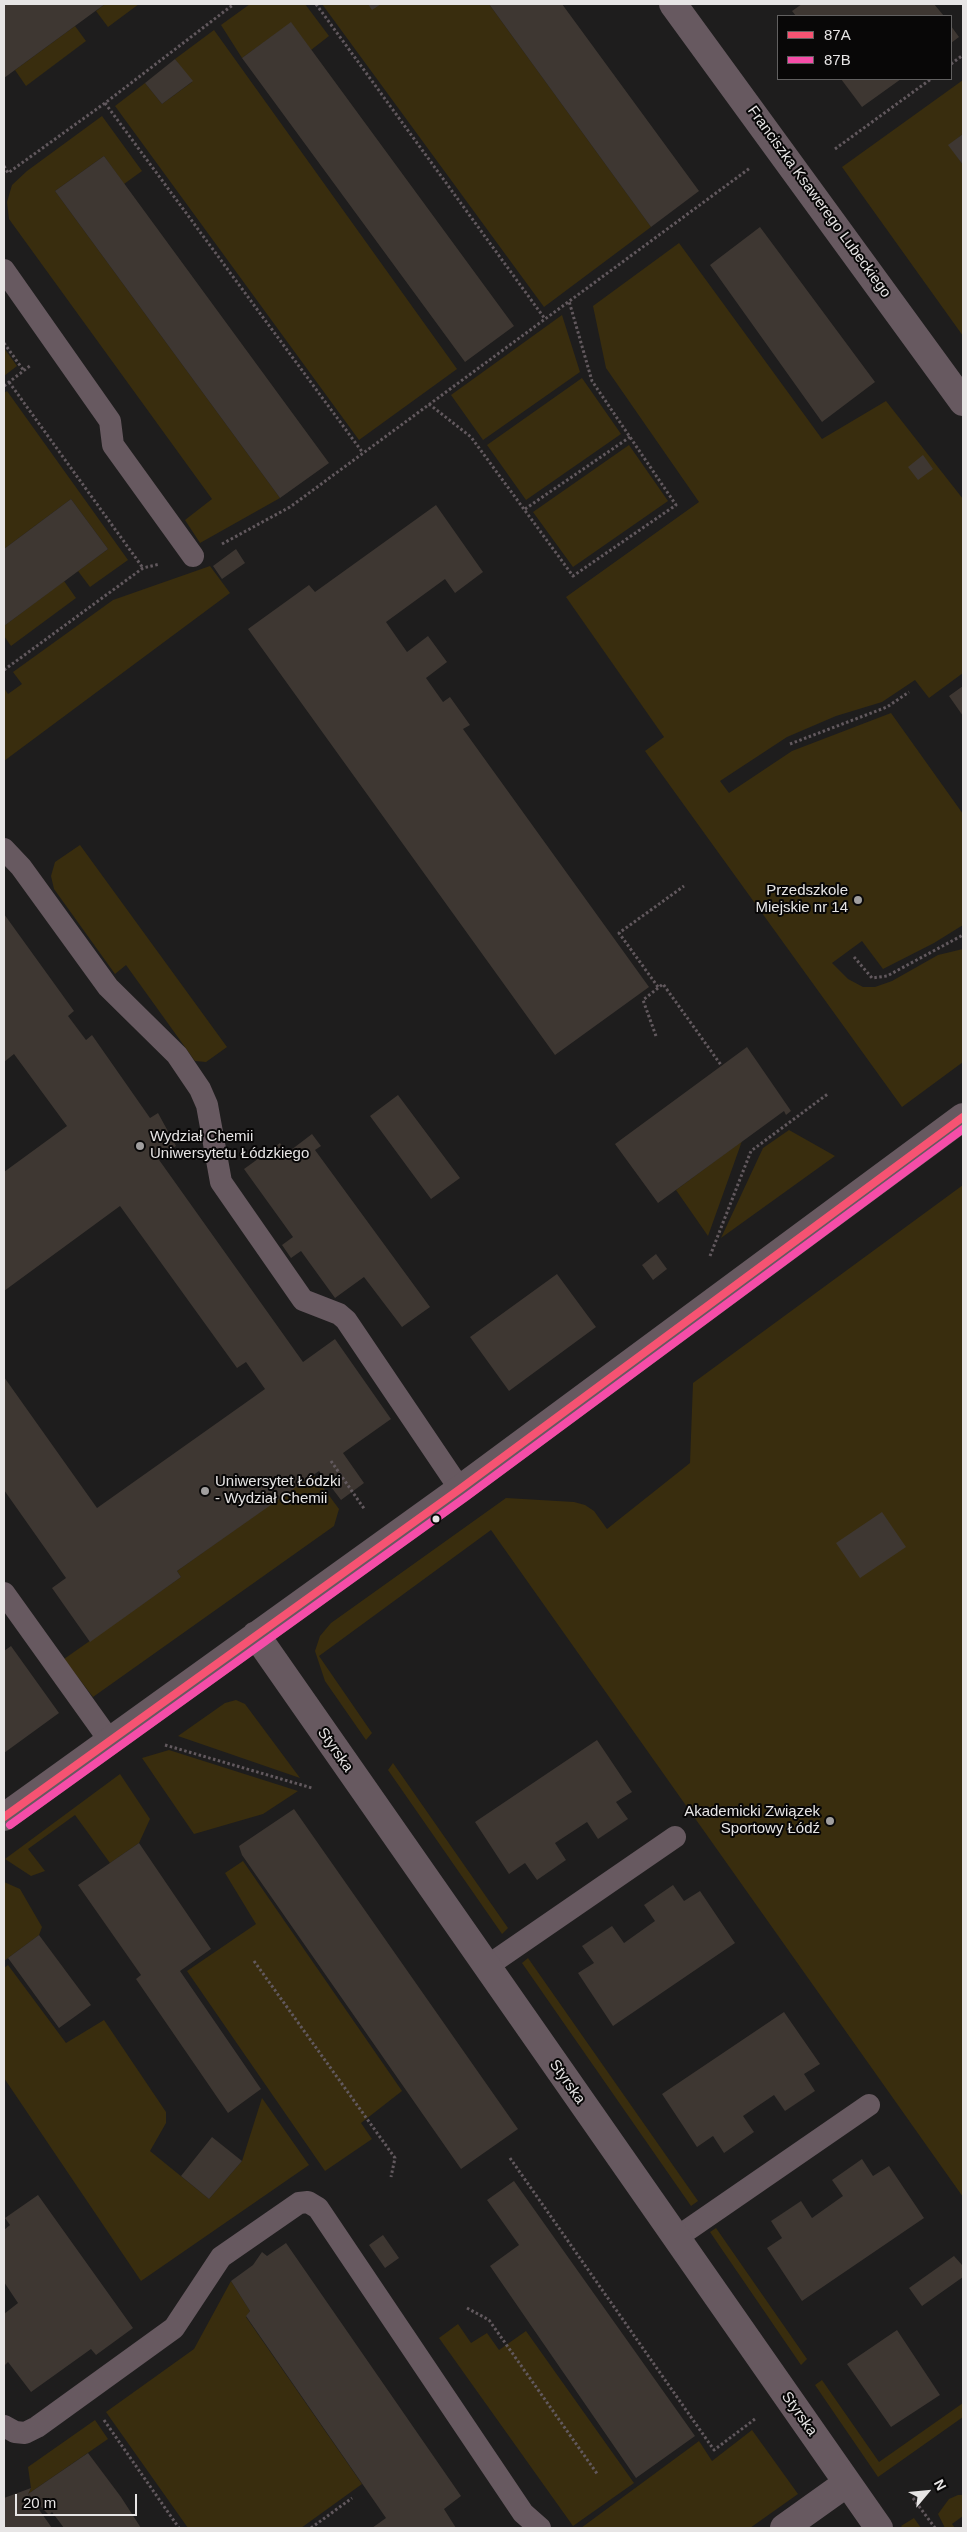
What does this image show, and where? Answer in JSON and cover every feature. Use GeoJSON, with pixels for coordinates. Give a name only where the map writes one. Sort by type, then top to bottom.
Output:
{"type":"FeatureCollection","features":[{"type":"Feature","properties":{"kind":"street","name":"Franciszka Ksawerego Lubeckiego"},"geometry":{"type":"LineString","coordinates":[[672,4],[779,147],[963,402]]}},
{"type":"Feature","properties":{"kind":"street"},"geometry":{"type":"LineString","coordinates":[[4,1817],[460,1489],[963,1117]]}},
{"type":"Feature","properties":{"kind":"street","name":"Styrska"},"geometry":{"type":"LineString","coordinates":[[256,1635],[879,2528]]}},
{"type":"Feature","properties":{"kind":"street"},"geometry":{"type":"LineString","coordinates":[[784,2528],[847,2483]]}},
{"type":"Feature","properties":{"kind":"lane"},"geometry":{"type":"LineString","coordinates":[[4,270],[110,421],[113,445],[193,556]]}},
{"type":"Feature","properties":{"kind":"lane"},"geometry":{"type":"LineString","coordinates":[[4,849],[22,867],[108,987],[177,1055],[200,1088],[207,1105],[221,1182],[303,1300],[339,1314],[346,1320],[460,1489]]}},
{"type":"Feature","properties":{"kind":"lane"},"geometry":{"type":"LineString","coordinates":[[4,1593],[110,1741]]}},
{"type":"Feature","properties":{"kind":"lane"},"geometry":{"type":"LineString","coordinates":[[486,1966],[675,1837]]}},
{"type":"Feature","properties":{"kind":"lane"},"geometry":{"type":"LineString","coordinates":[[676,2238],[869,2105]]}},
{"type":"Feature","properties":{"kind":"lane"},"geometry":{"type":"LineString","coordinates":[[4,2426],[14,2432],[25,2433],[37,2427],[174,2328],[222,2257],[299,2203],[308,2202],[318,2208],[523,2514],[540,2528]]}},
{"type":"Feature","properties":{"kind":"path"},"geometry":{"type":"LineString","coordinates":[[4,166],[8,173],[105,103],[234,4]]}},
{"type":"Feature","properties":{"kind":"path"},"geometry":{"type":"LineString","coordinates":[[316,4],[545,319]]}},
{"type":"Feature","properties":{"kind":"path"},"geometry":{"type":"LineString","coordinates":[[952,63],[963,55]]}},
{"type":"Feature","properties":{"kind":"path"},"geometry":{"type":"LineString","coordinates":[[835,149],[930,80]]}},
{"type":"Feature","properties":{"kind":"path"},"geometry":{"type":"LineString","coordinates":[[105,103],[362,453]]}},
{"type":"Feature","properties":{"kind":"path"},"geometry":{"type":"LineString","coordinates":[[4,670],[143,568],[193,556],[240,536],[290,507],[779,147]]}},
{"type":"Feature","properties":{"kind":"path"},"geometry":{"type":"LineString","coordinates":[[430,404],[471,437],[573,576],[676,505],[592,381],[569,301]]}},
{"type":"Feature","properties":{"kind":"path"},"geometry":{"type":"LineString","coordinates":[[4,343],[24,371]]}},
{"type":"Feature","properties":{"kind":"path"},"geometry":{"type":"LineString","coordinates":[[10,382],[143,568]]}},
{"type":"Feature","properties":{"kind":"path"},"geometry":{"type":"LineString","coordinates":[[525,509],[630,437]]}},
{"type":"Feature","properties":{"kind":"path"},"geometry":{"type":"LineString","coordinates":[[790,744],[887,707],[909,692]]}},
{"type":"Feature","properties":{"kind":"path"},"geometry":{"type":"LineString","coordinates":[[658,988],[619,933],[684,886]]}},
{"type":"Feature","properties":{"kind":"path"},"geometry":{"type":"LineString","coordinates":[[854,957],[872,978],[887,976],[963,935]]}},
{"type":"Feature","properties":{"kind":"path"},"geometry":{"type":"LineString","coordinates":[[656,1036],[642,1000],[663,984],[721,1065]]}},
{"type":"Feature","properties":{"kind":"path"},"geometry":{"type":"LineString","coordinates":[[710,1256],[751,1151],[829,1093]]}},
{"type":"Feature","properties":{"kind":"path"},"geometry":{"type":"LineString","coordinates":[[332,1461],[365,1510]]}},
{"type":"Feature","properties":{"kind":"path"},"geometry":{"type":"LineString","coordinates":[[162,1744],[312,1788]]}},
{"type":"Feature","properties":{"kind":"path"},"geometry":{"type":"LineString","coordinates":[[254,1961],[395,2158],[391,2177]]}},
{"type":"Feature","properties":{"kind":"path"},"geometry":{"type":"LineString","coordinates":[[510,2158],[714,2450],[755,2419]]}},
{"type":"Feature","properties":{"kind":"path"},"geometry":{"type":"LineString","coordinates":[[467,2308],[489,2320],[598,2475]]}},
{"type":"Feature","properties":{"kind":"path"},"geometry":{"type":"LineString","coordinates":[[85,2393],[179,2528]]}},
{"type":"Feature","properties":{"kind":"path"},"geometry":{"type":"LineString","coordinates":[[311,2528],[352,2498]]}},
{"type":"Feature","properties":{"kind":"path"},"geometry":{"type":"LineString","coordinates":[[913,2498],[935,2528]]}},
{"type":"Feature","properties":{"kind":"shaded area"},"geometry":{"type":"Polygon","coordinates":[[[105,4],[139,4],[108,27],[96,11],[105,4]]]}},
{"type":"Feature","properties":{"kind":"shaded area"},"geometry":{"type":"Polygon","coordinates":[[[250,4],[305,4],[329,36],[311,50],[291,23],[242,58],[221,25],[250,4]]]}},
{"type":"Feature","properties":{"kind":"shaded area"},"geometry":{"type":"Polygon","coordinates":[[[322,4],[489,4],[651,227],[544,307],[322,4]]]}},
{"type":"Feature","properties":{"kind":"shaded area"},"geometry":{"type":"Polygon","coordinates":[[[75,26],[86,41],[26,86],[15,70],[75,26]]]}},
{"type":"Feature","properties":{"kind":"shaded area"},"geometry":{"type":"Polygon","coordinates":[[[214,30],[457,369],[359,440],[115,106],[145,83],[162,104],[192,82],[175,59],[214,30]]]}},
{"type":"Feature","properties":{"kind":"shaded area"},"geometry":{"type":"Polygon","coordinates":[[[963,80],[963,134],[949,145],[963,165],[963,336],[842,167],[963,80]]]}},
{"type":"Feature","properties":{"kind":"shaded area"},"geometry":{"type":"Polygon","coordinates":[[[102,116],[142,171],[124,184],[104,156],[55,191],[280,498],[200,543],[185,520],[212,499],[9,219],[7,202],[12,185],[27,171],[102,116]]]}},
{"type":"Feature","properties":{"kind":"shaded area"},"geometry":{"type":"Polygon","coordinates":[[[679,243],[822,439],[886,401],[963,499],[963,673],[929,698],[915,680],[882,702],[836,716],[787,737],[720,781],[729,793],[792,751],[891,713],[963,814],[963,925],[934,943],[883,969],[862,941],[832,963],[848,979],[863,987],[875,987],[892,981],[938,955],[963,949],[963,1062],[902,1107],[645,751],[664,737],[566,597],[699,502],[606,368],[593,306],[679,243]]]}},
{"type":"Feature","properties":{"kind":"shaded area"},"geometry":{"type":"Polygon","coordinates":[[[562,315],[580,372],[483,440],[451,395],[562,315]]]}},
{"type":"Feature","properties":{"kind":"shaded area"},"geometry":{"type":"Polygon","coordinates":[[[4,348],[17,366],[4,376],[4,348]]]}},
{"type":"Feature","properties":{"kind":"shaded area"},"geometry":{"type":"Polygon","coordinates":[[[582,378],[621,434],[526,500],[487,445],[582,378]]]}},
{"type":"Feature","properties":{"kind":"shaded area"},"geometry":{"type":"Polygon","coordinates":[[[7,391],[128,560],[90,587],[78,571],[108,549],[71,499],[4,549],[4,393],[7,391]]]}},
{"type":"Feature","properties":{"kind":"shaded area"},"geometry":{"type":"Polygon","coordinates":[[[629,445],[668,501],[573,567],[533,512],[629,445]]]}},
{"type":"Feature","properties":{"kind":"shaded area"},"geometry":{"type":"Polygon","coordinates":[[[210,566],[230,593],[4,761],[4,688],[8,694],[22,684],[13,672],[113,600],[210,566]]]}},
{"type":"Feature","properties":{"kind":"shaded area"},"geometry":{"type":"Polygon","coordinates":[[[64,581],[76,598],[11,646],[4,636],[4,626],[64,581]]]}},
{"type":"Feature","properties":{"kind":"shaded area"},"geometry":{"type":"Polygon","coordinates":[[[80,845],[227,1047],[206,1062],[195,1061],[126,965],[115,974],[54,889],[51,876],[55,862],[80,845]]]}},
{"type":"Feature","properties":{"kind":"shaded area"},"geometry":{"type":"Polygon","coordinates":[[[789,1130],[835,1156],[721,1238],[763,1148],[789,1130]]]}},
{"type":"Feature","properties":{"kind":"shaded area"},"geometry":{"type":"Polygon","coordinates":[[[742,1141],[708,1236],[676,1190],[742,1141]]]}},
{"type":"Feature","properties":{"kind":"shaded area","name":"Akademicki Związek Sportowy Łódź"},"geometry":{"type":"Polygon","coordinates":[[[963,1185],[963,2197],[491,1530],[319,1656],[372,1733],[366,1740],[325,1681],[315,1651],[320,1636],[331,1623],[506,1498],[574,1502],[585,1505],[594,1511],[607,1529],[690,1463],[693,1383],[963,1185]]]}},
{"type":"Feature","properties":{"kind":"shaded area"},"geometry":{"type":"Polygon","coordinates":[[[313,1474],[339,1509],[334,1526],[93,1697],[64,1659],[181,1577],[177,1571],[313,1474]]]}},
{"type":"Feature","properties":{"kind":"shaded area"},"geometry":{"type":"Polygon","coordinates":[[[236,1700],[245,1704],[300,1778],[178,1736],[225,1703],[236,1700]]]}},
{"type":"Feature","properties":{"kind":"shaded area"},"geometry":{"type":"Polygon","coordinates":[[[169,1750],[298,1791],[263,1814],[194,1834],[142,1758],[169,1750]]]}},
{"type":"Feature","properties":{"kind":"shaded area"},"geometry":{"type":"Polygon","coordinates":[[[393,1763],[508,1928],[502,1934],[388,1770],[393,1763]]]}},
{"type":"Feature","properties":{"kind":"shaded area"},"geometry":{"type":"Polygon","coordinates":[[[120,1774],[150,1819],[139,1843],[110,1863],[75,1815],[28,1849],[45,1871],[31,1876],[5,1859],[120,1774]]]}},
{"type":"Feature","properties":{"kind":"shaded area"},"geometry":{"type":"Polygon","coordinates":[[[243,1861],[402,2091],[361,2123],[372,2139],[325,2171],[187,1971],[256,1924],[225,1873],[243,1861]]]}},
{"type":"Feature","properties":{"kind":"shaded area"},"geometry":{"type":"Polygon","coordinates":[[[4,1882],[20,1889],[42,1927],[39,1935],[4,1961],[4,1882]]]}},
{"type":"Feature","properties":{"kind":"shaded area"},"geometry":{"type":"Polygon","coordinates":[[[528,1958],[698,2201],[691,2206],[522,1963],[528,1958]]]}},
{"type":"Feature","properties":{"kind":"shaded area"},"geometry":{"type":"Polygon","coordinates":[[[8,1965],[66,2043],[104,2020],[166,2112],[166,2123],[150,2151],[209,2199],[242,2161],[262,2098],[309,2165],[141,2281],[4,2078],[4,1968],[8,1965]]]}},
{"type":"Feature","properties":{"kind":"shaded area"},"geometry":{"type":"Polygon","coordinates":[[[716,2228],[807,2359],[801,2365],[710,2232],[716,2228]]]}},
{"type":"Feature","properties":{"kind":"shaded area"},"geometry":{"type":"Polygon","coordinates":[[[231,2281],[250,2311],[246,2317],[362,2484],[301,2528],[188,2528],[106,2412],[194,2349],[231,2281]]]}},
{"type":"Feature","properties":{"kind":"shaded area"},"geometry":{"type":"Polygon","coordinates":[[[458,2324],[471,2343],[487,2333],[499,2350],[526,2331],[634,2483],[573,2526],[439,2338],[458,2324]]]}},
{"type":"Feature","properties":{"kind":"shaded area"},"geometry":{"type":"Polygon","coordinates":[[[822,2380],[879,2462],[963,2403],[963,2417],[878,2477],[815,2385],[822,2380]]]}},
{"type":"Feature","properties":{"kind":"shaded area"},"geometry":{"type":"Polygon","coordinates":[[[95,2420],[108,2439],[28,2494],[31,2488],[28,2467],[95,2420]]]}},
{"type":"Feature","properties":{"kind":"shaded area"},"geometry":{"type":"Polygon","coordinates":[[[752,2430],[798,2494],[750,2528],[581,2528],[699,2441],[712,2461],[752,2430]]]}},
{"type":"Feature","properties":{"kind":"shaded area"},"geometry":{"type":"Polygon","coordinates":[[[963,2495],[963,2516],[952,2524],[955,2528],[945,2528],[938,2514],[949,2499],[963,2495]]]}},
{"type":"Feature","properties":{"kind":"shaded area"},"geometry":{"type":"Polygon","coordinates":[[[914,2518],[921,2528],[903,2528],[901,2526],[914,2518]]]}},
{"type":"Feature","properties":{"kind":"building"},"geometry":{"type":"Polygon","coordinates":[[[4,4],[105,4],[4,78],[4,4]]]}},
{"type":"Feature","properties":{"kind":"building"},"geometry":{"type":"Polygon","coordinates":[[[368,4],[381,4],[372,10],[368,4]]]}},
{"type":"Feature","properties":{"kind":"building"},"geometry":{"type":"Polygon","coordinates":[[[489,4],[562,4],[699,191],[651,227],[489,4]]]}},
{"type":"Feature","properties":{"kind":"building"},"geometry":{"type":"Polygon","coordinates":[[[802,4],[934,4],[943,15],[795,15],[792,11],[802,4]]]}},
{"type":"Feature","properties":{"kind":"building"},"geometry":{"type":"Polygon","coordinates":[[[291,22],[514,326],[465,362],[242,58],[291,22]]]}},
{"type":"Feature","properties":{"kind":"building"},"geometry":{"type":"Polygon","coordinates":[[[952,27],[959,37],[952,42],[952,27]]]}},
{"type":"Feature","properties":{"kind":"building"},"geometry":{"type":"Polygon","coordinates":[[[175,59],[193,81],[162,104],[145,83],[175,59]]]}},
{"type":"Feature","properties":{"kind":"building"},"geometry":{"type":"Polygon","coordinates":[[[842,80],[900,80],[862,107],[842,80]]]}},
{"type":"Feature","properties":{"kind":"building"},"geometry":{"type":"Polygon","coordinates":[[[963,134],[963,165],[948,145],[963,134]]]}},
{"type":"Feature","properties":{"kind":"building"},"geometry":{"type":"Polygon","coordinates":[[[104,156],[329,463],[280,498],[55,191],[104,156]]]}},
{"type":"Feature","properties":{"kind":"building"},"geometry":{"type":"Polygon","coordinates":[[[760,227],[875,382],[822,422],[710,265],[760,227]]]}},
{"type":"Feature","properties":{"kind":"building"},"geometry":{"type":"Polygon","coordinates":[[[923,455],[933,469],[918,480],[908,467],[923,455]]]}},
{"type":"Feature","properties":{"kind":"building"},"geometry":{"type":"Polygon","coordinates":[[[71,499],[108,549],[4,626],[4,549],[71,499]]]}},
{"type":"Feature","properties":{"kind":"building"},"geometry":{"type":"Polygon","coordinates":[[[436,505],[483,572],[455,593],[445,579],[386,622],[407,652],[428,636],[447,662],[426,678],[443,702],[450,697],[470,725],[463,729],[649,987],[555,1055],[248,629],[309,585],[315,592],[436,505]]]}},
{"type":"Feature","properties":{"kind":"building"},"geometry":{"type":"Polygon","coordinates":[[[236,549],[245,563],[222,579],[213,566],[236,549]]]}},
{"type":"Feature","properties":{"kind":"building"},"geometry":{"type":"Polygon","coordinates":[[[963,686],[963,716],[949,696],[963,686]]]}},
{"type":"Feature","properties":{"kind":"building"},"geometry":{"type":"Polygon","coordinates":[[[4,914],[74,1011],[68,1016],[86,1040],[92,1035],[150,1118],[158,1113],[176,1146],[157,1157],[303,1362],[335,1339],[391,1419],[343,1453],[364,1483],[341,1500],[319,1471],[177,1571],[181,1577],[90,1642],[52,1588],[66,1578],[4,1490],[4,1377],[97,1508],[265,1389],[246,1362],[237,1368],[120,1206],[4,1291],[4,1172],[67,1126],[14,1054],[4,1062],[4,914]]]}},
{"type":"Feature","properties":{"kind":"building"},"geometry":{"type":"Polygon","coordinates":[[[747,1047],[791,1111],[786,1115],[784,1111],[658,1203],[615,1144],[747,1047]]]}},
{"type":"Feature","properties":{"kind":"building"},"geometry":{"type":"Polygon","coordinates":[[[398,1095],[460,1178],[431,1199],[370,1116],[398,1095]]]}},
{"type":"Feature","properties":{"kind":"building"},"geometry":{"type":"Polygon","coordinates":[[[312,1134],[321,1146],[315,1150],[430,1307],[402,1327],[364,1277],[335,1298],[301,1251],[291,1258],[282,1245],[293,1237],[244,1169],[280,1143],[287,1153],[312,1134]]]}},
{"type":"Feature","properties":{"kind":"building"},"geometry":{"type":"Polygon","coordinates":[[[656,1254],[667,1269],[653,1280],[642,1265],[656,1254]]]}},
{"type":"Feature","properties":{"kind":"building"},"geometry":{"type":"Polygon","coordinates":[[[557,1274],[596,1327],[509,1391],[470,1337],[557,1274]]]}},
{"type":"Feature","properties":{"kind":"building"},"geometry":{"type":"Polygon","coordinates":[[[882,1512],[906,1547],[860,1578],[836,1543],[882,1512]]]}},
{"type":"Feature","properties":{"kind":"building"},"geometry":{"type":"Polygon","coordinates":[[[11,1646],[59,1713],[4,1753],[4,1651],[11,1646]]]}},
{"type":"Feature","properties":{"kind":"building"},"geometry":{"type":"Polygon","coordinates":[[[597,1740],[632,1792],[616,1802],[628,1819],[598,1839],[587,1822],[555,1843],[566,1860],[537,1880],[525,1863],[509,1874],[475,1822],[597,1740]]]}},
{"type":"Feature","properties":{"kind":"building"},"geometry":{"type":"Polygon","coordinates":[[[294,1809],[518,2129],[461,2169],[242,1855],[239,1846],[294,1809]]]}},
{"type":"Feature","properties":{"kind":"building"},"geometry":{"type":"Polygon","coordinates":[[[139,1843],[211,1949],[180,1971],[261,2089],[228,2113],[136,1979],[141,1975],[78,1885],[139,1843]]]}},
{"type":"Feature","properties":{"kind":"building"},"geometry":{"type":"Polygon","coordinates":[[[673,1885],[684,1901],[700,1891],[735,1943],[613,2026],[578,1973],[594,1963],[582,1946],[612,1926],[624,1943],[655,1921],[644,1905],[673,1885]]]}},
{"type":"Feature","properties":{"kind":"building"},"geometry":{"type":"Polygon","coordinates":[[[39,1935],[91,2005],[59,2028],[8,1958],[39,1935]]]}},
{"type":"Feature","properties":{"kind":"building"},"geometry":{"type":"Polygon","coordinates":[[[784,2012],[820,2064],[804,2074],[815,2091],[785,2111],[774,2095],[743,2116],[754,2132],[724,2153],[713,2136],[697,2147],[662,2094],[784,2012]]]}},
{"type":"Feature","properties":{"kind":"building"},"geometry":{"type":"Polygon","coordinates":[[[212,2137],[242,2161],[209,2199],[181,2176],[212,2137]]]}},
{"type":"Feature","properties":{"kind":"building"},"geometry":{"type":"Polygon","coordinates":[[[862,2159],[873,2176],[889,2166],[924,2218],[802,2301],[767,2248],[782,2238],[771,2221],[801,2201],[812,2218],[843,2196],[832,2180],[862,2159]]]}},
{"type":"Feature","properties":{"kind":"building"},"geometry":{"type":"Polygon","coordinates":[[[514,2181],[695,2436],[636,2478],[490,2266],[519,2245],[487,2200],[514,2181]]]}},
{"type":"Feature","properties":{"kind":"building"},"geometry":{"type":"Polygon","coordinates":[[[38,2195],[133,2328],[96,2355],[91,2349],[31,2392],[8,2362],[4,2366],[4,2314],[18,2303],[4,2282],[4,2230],[10,2225],[5,2218],[38,2195]]]}},
{"type":"Feature","properties":{"kind":"building"},"geometry":{"type":"Polygon","coordinates":[[[383,2235],[399,2258],[385,2268],[369,2245],[383,2235]]]}},
{"type":"Feature","properties":{"kind":"building"},"geometry":{"type":"Polygon","coordinates":[[[286,2243],[461,2496],[444,2509],[456,2528],[372,2528],[386,2518],[246,2316],[250,2311],[231,2281],[253,2265],[262,2252],[267,2256],[286,2243]]]}},
{"type":"Feature","properties":{"kind":"building"},"geometry":{"type":"Polygon","coordinates":[[[954,2256],[963,2264],[963,2277],[922,2306],[909,2288],[954,2256]]]}},
{"type":"Feature","properties":{"kind":"building"},"geometry":{"type":"Polygon","coordinates":[[[897,2330],[940,2395],[891,2427],[847,2364],[897,2330]]]}},
{"type":"Feature","properties":{"kind":"building"},"geometry":{"type":"Polygon","coordinates":[[[88,2453],[121,2497],[141,2528],[64,2528],[52,2512],[49,2515],[28,2494],[88,2453]]]}},
{"type":"Feature","properties":{"kind":"building"},"geometry":{"type":"Polygon","coordinates":[[[31,2488],[28,2494],[52,2528],[4,2528],[4,2498],[31,2488]]]}},
{"type":"Feature","properties":{"kind":"transit line","name":"87A"},"geometry":{"type":"LineString","coordinates":[[4,1817],[460,1489],[963,1117]]}},
{"type":"Feature","properties":{"kind":"transit line","name":"87B"},"geometry":{"type":"LineString","coordinates":[[10,1825],[466,1497],[963,1129]]}},
{"type":"Feature","properties":{"kind":"place","name":"Przedszkole Miejskie nr 14"},"geometry":{"type":"Point","coordinates":[858,900]}},
{"type":"Feature","properties":{"kind":"place","name":"Wydział Chemii Uniwersytetu Łódzkiego"},"geometry":{"type":"Point","coordinates":[140,1146]}},
{"type":"Feature","properties":{"kind":"place","name":"Uniwersytet Łódzki - Wydział Chemii"},"geometry":{"type":"Point","coordinates":[205,1491]}},
{"type":"Feature","properties":{"kind":"place","name":"Akademicki Związek Sportowy Łódź"},"geometry":{"type":"Point","coordinates":[830,1821]}}]}
